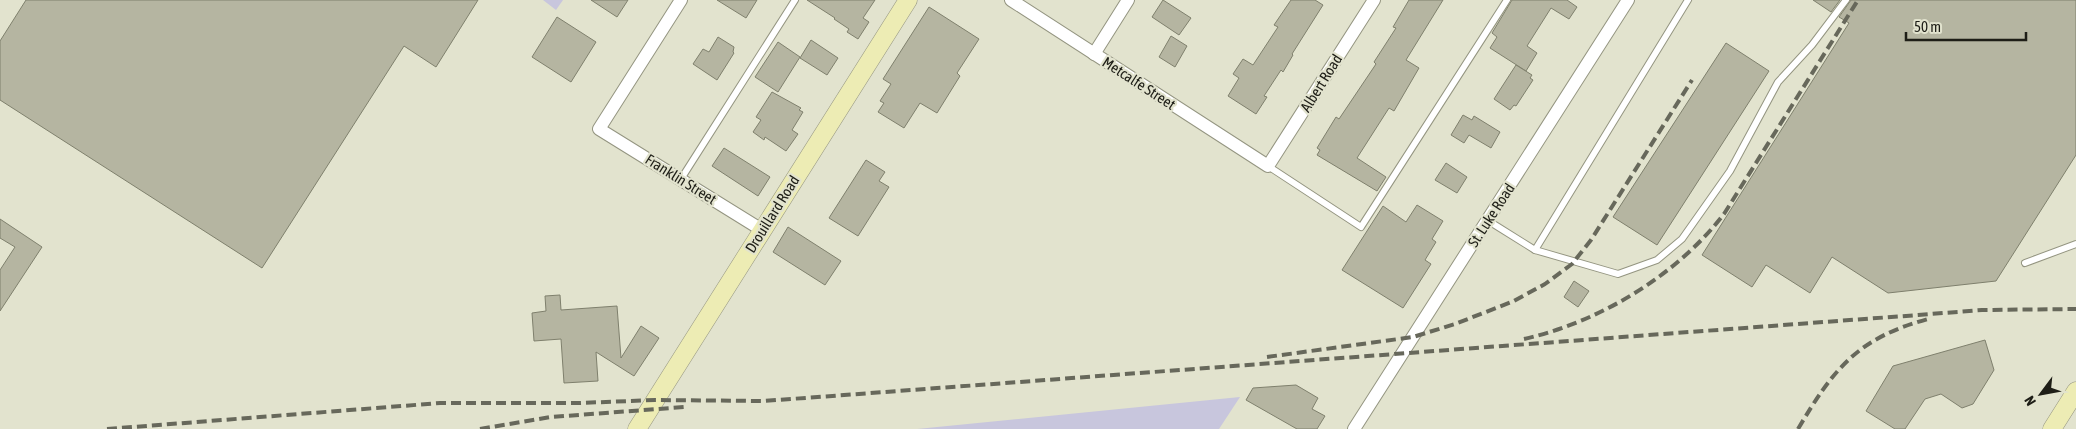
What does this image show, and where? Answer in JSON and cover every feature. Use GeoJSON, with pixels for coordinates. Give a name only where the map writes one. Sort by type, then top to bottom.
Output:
{"type":"FeatureCollection","features":[{"type":"Feature","properties":{"kind":"street","name":"Franklin Street"},"geometry":{"type":"LineString","coordinates":[[681,0],[599,129],[762,230]]}},
{"type":"Feature","properties":{"kind":"street","name":"Drouillard Road"},"geometry":{"type":"LineString","coordinates":[[637,429],[908,0]]}},
{"type":"Feature","properties":{"kind":"street","name":"Metcalfe Street"},"geometry":{"type":"LineString","coordinates":[[1011,0],[1268,166]]}},
{"type":"Feature","properties":{"kind":"street"},"geometry":{"type":"LineString","coordinates":[[1094,54],[1128,0]]}},
{"type":"Feature","properties":{"kind":"street","name":"Albert Road"},"geometry":{"type":"LineString","coordinates":[[1268,166],[1374,0]]}},
{"type":"Feature","properties":{"kind":"street","name":"St. Luke Road"},"geometry":{"type":"LineString","coordinates":[[1354,429],[1628,0]]}},
{"type":"Feature","properties":{"kind":"street"},"geometry":{"type":"LineString","coordinates":[[2052,429],[2076,391]]}},
{"type":"Feature","properties":{"kind":"lane"},"geometry":{"type":"LineString","coordinates":[[681,179],[795,0]]}},
{"type":"Feature","properties":{"kind":"lane"},"geometry":{"type":"LineString","coordinates":[[1268,166],[1361,227],[1507,0]]}},
{"type":"Feature","properties":{"kind":"lane"},"geometry":{"type":"LineString","coordinates":[[1535,250],[1688,0]]}},
{"type":"Feature","properties":{"kind":"lane"},"geometry":{"type":"LineString","coordinates":[[1487,220],[1535,250],[1618,274],[1658,260],[1682,239],[1730,171],[1778,82],[1812,45],[1846,0]]}},
{"type":"Feature","properties":{"kind":"lane"},"geometry":{"type":"LineString","coordinates":[[2025,263],[2076,244]]}},
{"type":"Feature","properties":{"kind":"shaded area"},"geometry":{"type":"Polygon","coordinates":[[[543,0],[563,0],[556,10],[543,0]]]}},
{"type":"Feature","properties":{"kind":"shaded area"},"geometry":{"type":"Polygon","coordinates":[[[1240,397],[1219,429],[917,429],[1240,397]]]}},
{"type":"Feature","properties":{"kind":"building"},"geometry":{"type":"Polygon","coordinates":[[[26,0],[478,0],[436,67],[404,46],[262,268],[0,100],[0,41],[26,0]]]}},
{"type":"Feature","properties":{"kind":"building"},"geometry":{"type":"Polygon","coordinates":[[[591,0],[628,0],[617,17],[591,0]]]}},
{"type":"Feature","properties":{"kind":"building"},"geometry":{"type":"Polygon","coordinates":[[[717,0],[757,0],[746,18],[717,0]]]}},
{"type":"Feature","properties":{"kind":"building"},"geometry":{"type":"Polygon","coordinates":[[[807,0],[875,0],[863,18],[869,22],[858,39],[847,32],[849,29],[835,18],[807,0]]]}},
{"type":"Feature","properties":{"kind":"building"},"geometry":{"type":"Polygon","coordinates":[[[1163,0],[1191,18],[1179,35],[1152,17],[1163,0]]]}},
{"type":"Feature","properties":{"kind":"building"},"geometry":{"type":"Polygon","coordinates":[[[1291,0],[1315,0],[1323,5],[1283,72],[1281,70],[1264,96],[1267,97],[1256,114],[1228,96],[1239,78],[1233,74],[1243,59],[1253,65],[1278,27],[1274,25],[1291,0]]]}},
{"type":"Feature","properties":{"kind":"building"},"geometry":{"type":"Polygon","coordinates":[[[1409,0],[1443,0],[1406,60],[1419,68],[1394,111],[1389,108],[1357,158],[1386,177],[1377,191],[1317,155],[1320,150],[1317,148],[1336,117],[1339,119],[1376,64],[1374,62],[1396,28],[1393,27],[1409,0]]]}},
{"type":"Feature","properties":{"kind":"building"},"geometry":{"type":"Polygon","coordinates":[[[1512,0],[1567,0],[1577,7],[1569,19],[1551,8],[1527,46],[1537,53],[1526,71],[1490,48],[1497,37],[1492,33],[1512,0]]]}},
{"type":"Feature","properties":{"kind":"building"},"geometry":{"type":"Polygon","coordinates":[[[1813,0],[1840,0],[1831,12],[1813,0]]]}},
{"type":"Feature","properties":{"kind":"building"},"geometry":{"type":"Polygon","coordinates":[[[1851,0],[2076,0],[2076,155],[1996,281],[1888,293],[1832,257],[1810,293],[1766,265],[1752,287],[1702,255],[1849,23],[1839,17],[1851,0]]]}},
{"type":"Feature","properties":{"kind":"building"},"geometry":{"type":"Polygon","coordinates":[[[929,7],[979,39],[957,73],[960,76],[937,113],[920,103],[904,128],[878,112],[884,103],[880,101],[891,84],[883,79],[929,7]]]}},
{"type":"Feature","properties":{"kind":"building"},"geometry":{"type":"Polygon","coordinates":[[[557,17],[596,42],[571,82],[532,57],[557,17]]]}},
{"type":"Feature","properties":{"kind":"building"},"geometry":{"type":"Polygon","coordinates":[[[1171,36],[1187,46],[1175,67],[1159,57],[1171,36]]]}},
{"type":"Feature","properties":{"kind":"building"},"geometry":{"type":"Polygon","coordinates":[[[718,37],[734,47],[734,53],[717,80],[693,64],[703,49],[709,52],[718,37]]]}},
{"type":"Feature","properties":{"kind":"building"},"geometry":{"type":"Polygon","coordinates":[[[811,40],[838,58],[827,75],[800,58],[811,40]]]}},
{"type":"Feature","properties":{"kind":"building"},"geometry":{"type":"Polygon","coordinates":[[[778,42],[800,57],[778,92],[755,77],[778,42]]]}},
{"type":"Feature","properties":{"kind":"building"},"geometry":{"type":"Polygon","coordinates":[[[1726,43],[1769,71],[1657,245],[1613,217],[1726,43]]]}},
{"type":"Feature","properties":{"kind":"building"},"geometry":{"type":"Polygon","coordinates":[[[1516,65],[1532,75],[1530,78],[1533,80],[1516,106],[1514,105],[1510,110],[1494,99],[1516,65]]]}},
{"type":"Feature","properties":{"kind":"building"},"geometry":{"type":"Polygon","coordinates":[[[772,92],[801,108],[799,110],[803,112],[792,130],[798,134],[786,151],[765,137],[764,140],[753,132],[761,120],[756,117],[772,92]]]}},
{"type":"Feature","properties":{"kind":"building"},"geometry":{"type":"Polygon","coordinates":[[[1463,115],[1472,120],[1474,116],[1500,132],[1491,148],[1469,135],[1464,143],[1451,135],[1463,115]]]}},
{"type":"Feature","properties":{"kind":"building"},"geometry":{"type":"Polygon","coordinates":[[[724,148],[770,177],[758,196],[712,166],[724,148]]]}},
{"type":"Feature","properties":{"kind":"building"},"geometry":{"type":"Polygon","coordinates":[[[866,160],[885,172],[879,181],[889,187],[858,236],[829,218],[866,160]]]}},
{"type":"Feature","properties":{"kind":"building"},"geometry":{"type":"Polygon","coordinates":[[[1446,163],[1467,177],[1457,193],[1435,180],[1446,163]]]}},
{"type":"Feature","properties":{"kind":"building"},"geometry":{"type":"Polygon","coordinates":[[[1417,205],[1443,221],[1432,239],[1436,242],[1425,260],[1431,264],[1403,308],[1342,270],[1383,206],[1406,222],[1417,205]]]}},
{"type":"Feature","properties":{"kind":"building"},"geometry":{"type":"Polygon","coordinates":[[[0,219],[42,247],[0,311],[0,270],[15,247],[0,238],[0,219]]]}},
{"type":"Feature","properties":{"kind":"building"},"geometry":{"type":"Polygon","coordinates":[[[788,227],[841,261],[825,285],[773,252],[788,227]]]}},
{"type":"Feature","properties":{"kind":"building"},"geometry":{"type":"Polygon","coordinates":[[[1574,281],[1589,291],[1578,307],[1564,297],[1574,281]]]}},
{"type":"Feature","properties":{"kind":"building"},"geometry":{"type":"Polygon","coordinates":[[[560,295],[561,310],[617,306],[621,358],[641,326],[659,338],[634,376],[596,352],[598,381],[564,383],[561,339],[534,341],[532,313],[546,311],[545,296],[560,295]]]}},
{"type":"Feature","properties":{"kind":"building"},"geometry":{"type":"Polygon","coordinates":[[[1985,340],[1994,370],[1973,404],[1962,408],[1941,394],[1925,399],[1905,429],[1895,429],[1866,411],[1893,366],[1985,340]]]}},
{"type":"Feature","properties":{"kind":"building"},"geometry":{"type":"Polygon","coordinates":[[[1296,385],[1318,398],[1312,409],[1325,416],[1317,429],[1297,429],[1246,400],[1253,388],[1296,385]]]}},
{"type":"Feature","properties":{"kind":"railway"},"geometry":{"type":"LineString","coordinates":[[1524,339],[1581,321],[1635,293],[1684,257],[1705,236],[1724,214],[1858,0]]}},
{"type":"Feature","properties":{"kind":"railway"},"geometry":{"type":"LineString","coordinates":[[1267,357],[1413,337],[1455,324],[1514,301],[1545,284],[1572,264],[1591,240],[1692,80]]}},
{"type":"Feature","properties":{"kind":"railway"},"geometry":{"type":"LineString","coordinates":[[107,429],[440,403],[579,403],[655,400],[764,401],[1982,310],[2076,309]]}},
{"type":"Feature","properties":{"kind":"railway"},"geometry":{"type":"LineString","coordinates":[[1798,429],[1836,372],[1850,358],[1883,336],[1928,319]]}},
{"type":"Feature","properties":{"kind":"railway"},"geometry":{"type":"LineString","coordinates":[[480,429],[551,417],[684,407]]}}]}
